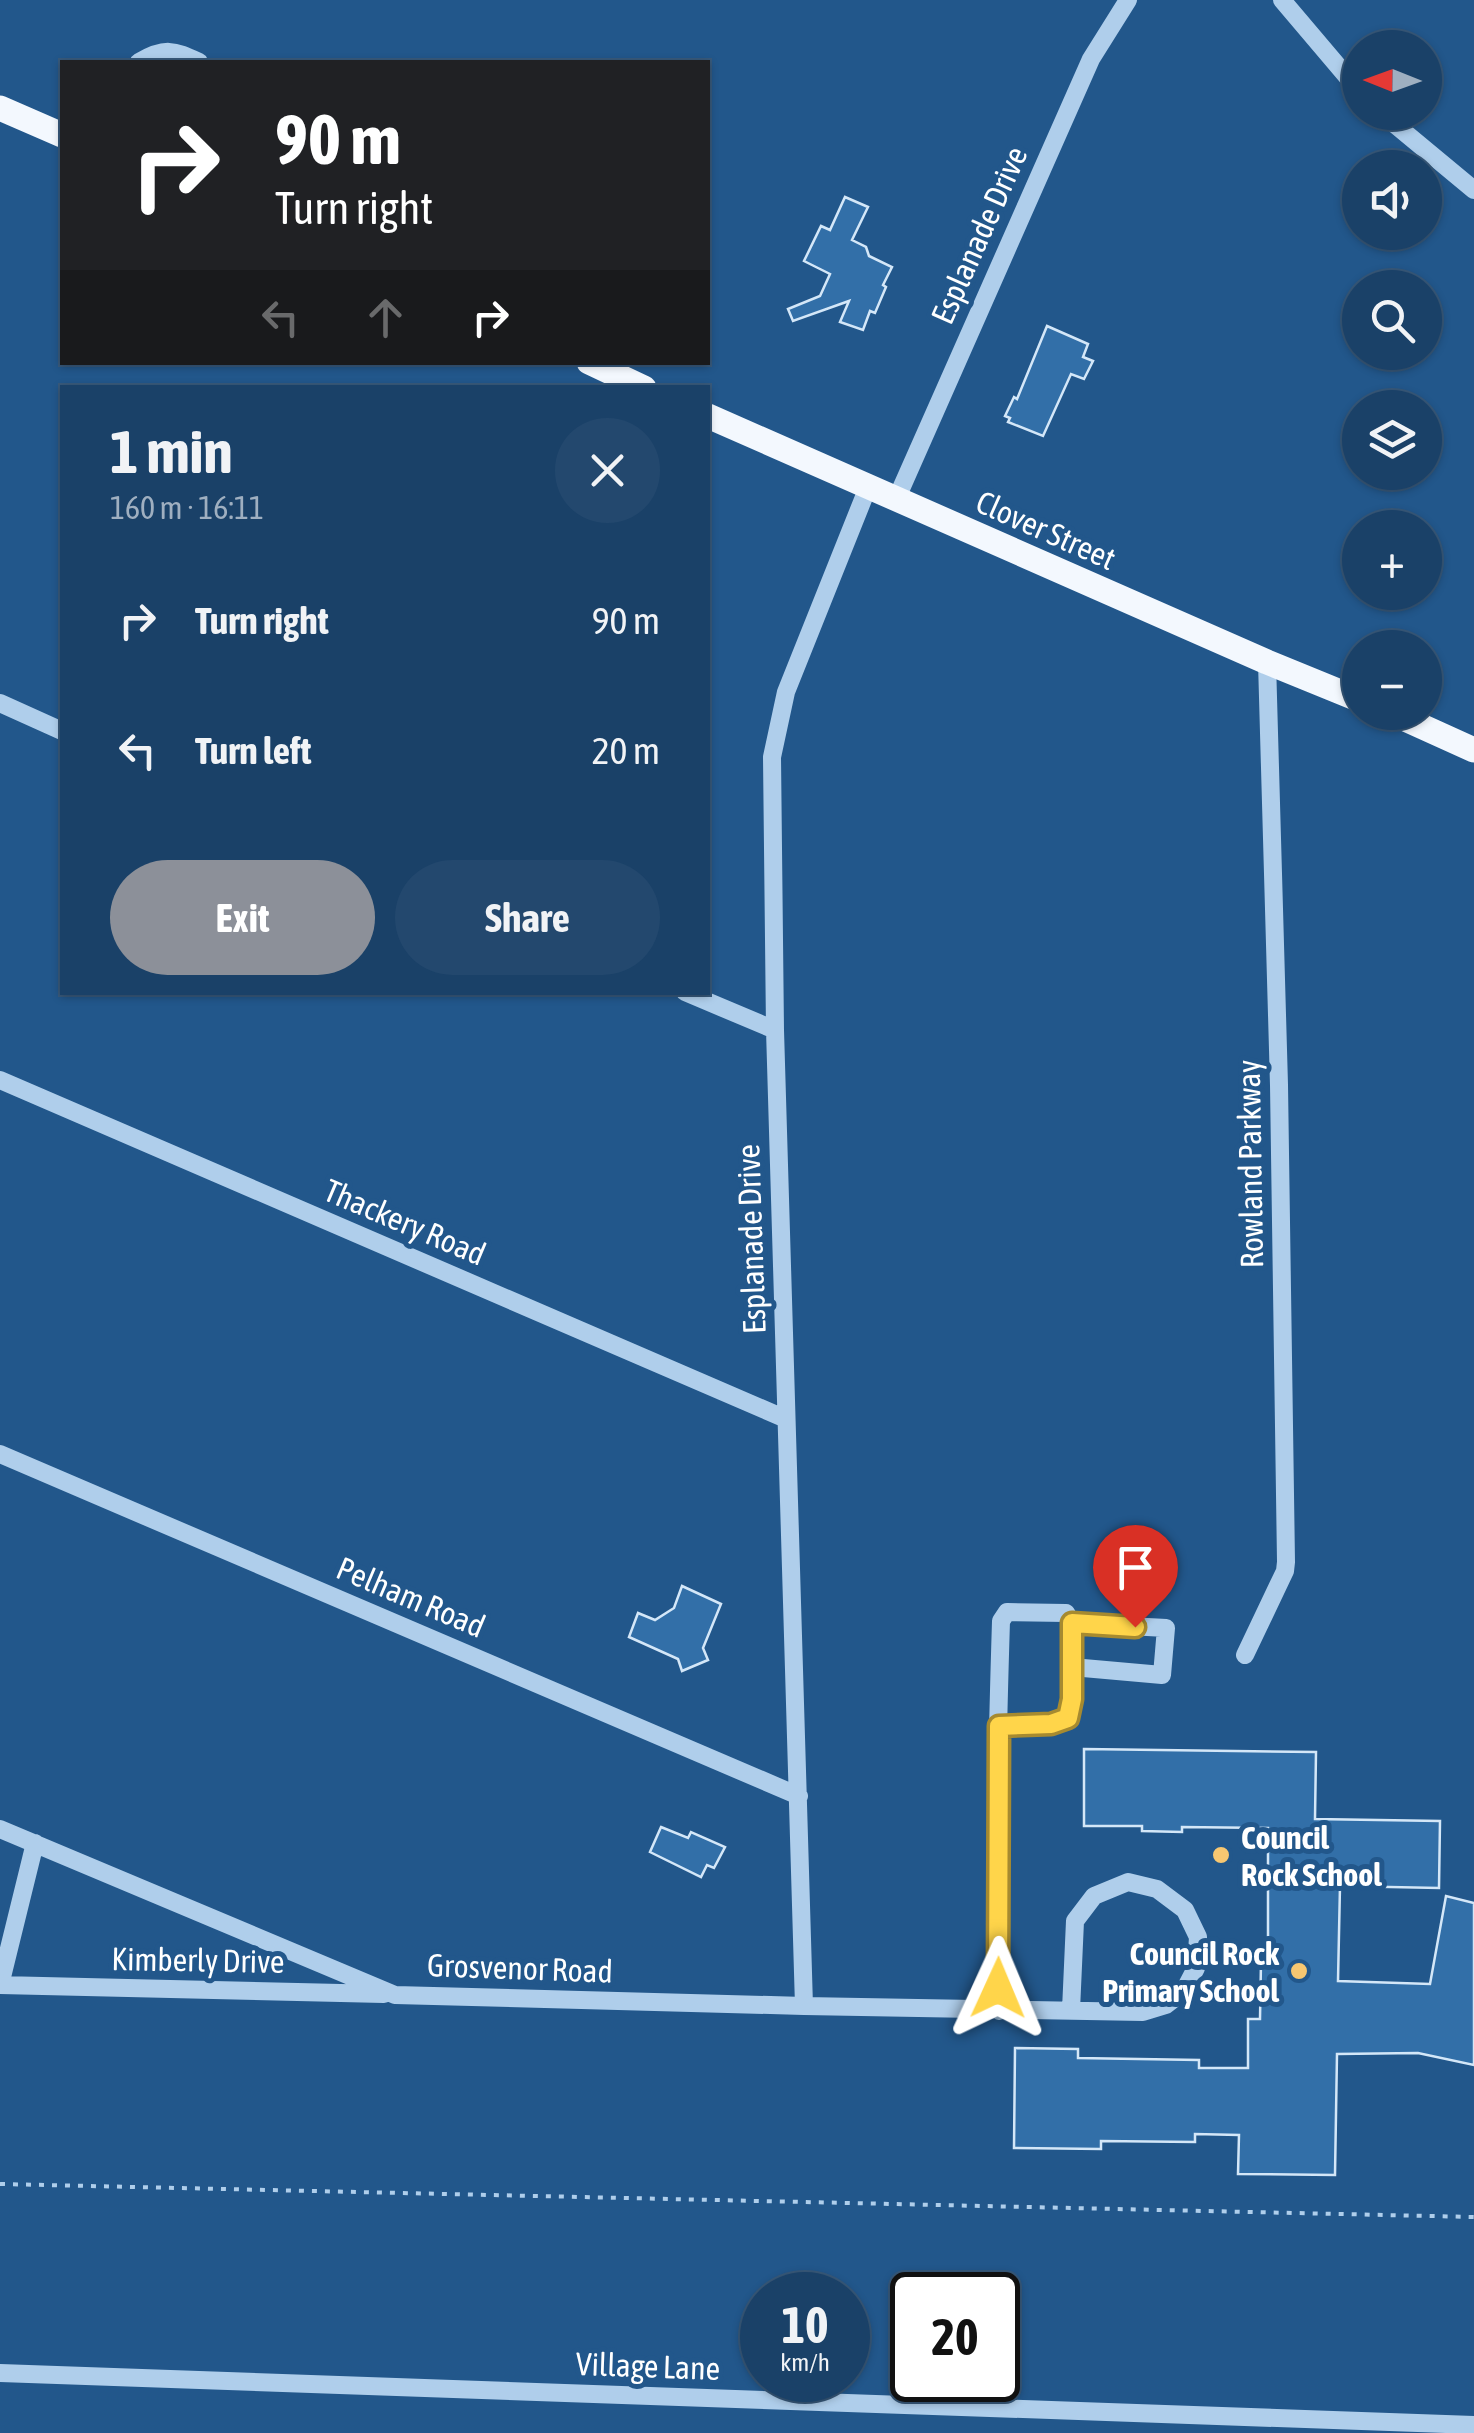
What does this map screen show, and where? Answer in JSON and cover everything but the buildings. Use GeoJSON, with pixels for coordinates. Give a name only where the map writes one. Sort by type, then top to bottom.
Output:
{"type":"FeatureCollection","features":[{"type":"Feature","properties":{"kind":"main road"},"geometry":{"type":"LineString","coordinates":[[0,108],[60,134]]}},
{"type":"Feature","properties":{"kind":"main road"},"geometry":{"type":"LineString","coordinates":[[594,365],[638,385]]}},
{"type":"Feature","properties":{"kind":"main road","name":"Clover Street"},"geometry":{"type":"LineString","coordinates":[[710,417],[1342,693]]}},
{"type":"Feature","properties":{"kind":"main road"},"geometry":{"type":"LineString","coordinates":[[1430,730],[1474,750]]}},
{"type":"Feature","properties":{"kind":"street","name":"Esplanade Drive"},"geometry":{"type":"LineString","coordinates":[[896,500],[1091,59],[1128,0]]}},
{"type":"Feature","properties":{"kind":"street"},"geometry":{"type":"LineString","coordinates":[[1282,0],[1342,71]]}},
{"type":"Feature","properties":{"kind":"street"},"geometry":{"type":"LineString","coordinates":[[142,60],[174,50],[195,60]]}},
{"type":"Feature","properties":{"kind":"street"},"geometry":{"type":"LineString","coordinates":[[1402,130],[1474,190]]}},
{"type":"Feature","properties":{"kind":"street","name":"Esplanade Drive"},"geometry":{"type":"LineString","coordinates":[[804,2006],[772,758],[786,692],[868,488]]}},
{"type":"Feature","properties":{"kind":"street","name":"Rowland Parkway"},"geometry":{"type":"LineString","coordinates":[[1246,1655],[1286,1562],[1279,1105],[1266,662]]}},
{"type":"Feature","properties":{"kind":"street"},"geometry":{"type":"LineString","coordinates":[[0,704],[60,730]]}},
{"type":"Feature","properties":{"kind":"street"},"geometry":{"type":"LineString","coordinates":[[692,995],[776,1030]]}},
{"type":"Feature","properties":{"kind":"street","name":"Thackery Road"},"geometry":{"type":"LineString","coordinates":[[0,1080],[786,1419]]}},
{"type":"Feature","properties":{"kind":"street","name":"Pelham Road"},"geometry":{"type":"LineString","coordinates":[[0,1454],[799,1796]]}},
{"type":"Feature","properties":{"kind":"street"},"geometry":{"type":"LineString","coordinates":[[999,1726],[1051,1724],[1068,1718],[1072,1623],[1066,1613],[1006,1612],[1001,1620],[999,1726],[999,2010]]}},
{"type":"Feature","properties":{"kind":"street"},"geometry":{"type":"LineString","coordinates":[[1072,1623],[1166,1628],[1162,1675],[1072,1667]]}},
{"type":"Feature","properties":{"kind":"street","name":"Grosvenor Road"},"geometry":{"type":"LineString","coordinates":[[0,1829],[395,1994],[1144,2012],[1166,2005],[1184,1991],[1196,1968],[1198,1937],[1184,1910],[1158,1889],[1128,1882],[1094,1896],[1075,1921],[1071,2010]]}},
{"type":"Feature","properties":{"kind":"street","name":"Kimberly Drive"},"geometry":{"type":"LineString","coordinates":[[35,1844],[0,1985],[395,1994]]}},
{"type":"Feature","properties":{"kind":"street","name":"Village Lane"},"geometry":{"type":"LineString","coordinates":[[0,2373],[1474,2425]]}},
{"type":"Feature","properties":{"kind":"path"},"geometry":{"type":"LineString","coordinates":[[0,2184],[1474,2217]]}},
{"type":"Feature","properties":{"kind":"place","name":"Council Rock School"},"geometry":{"type":"Point","coordinates":[1221,1855]}},
{"type":"Feature","properties":{"kind":"place","name":"Council Rock Primary School"},"geometry":{"type":"Point","coordinates":[1299,1971]}},
{"type":"Feature","properties":{"kind":"route"},"geometry":{"type":"LineString","coordinates":[[998,1988],[999,1726],[1051,1724],[1068,1718],[1072,1699],[1072,1623],[1135,1627]]}}]}
